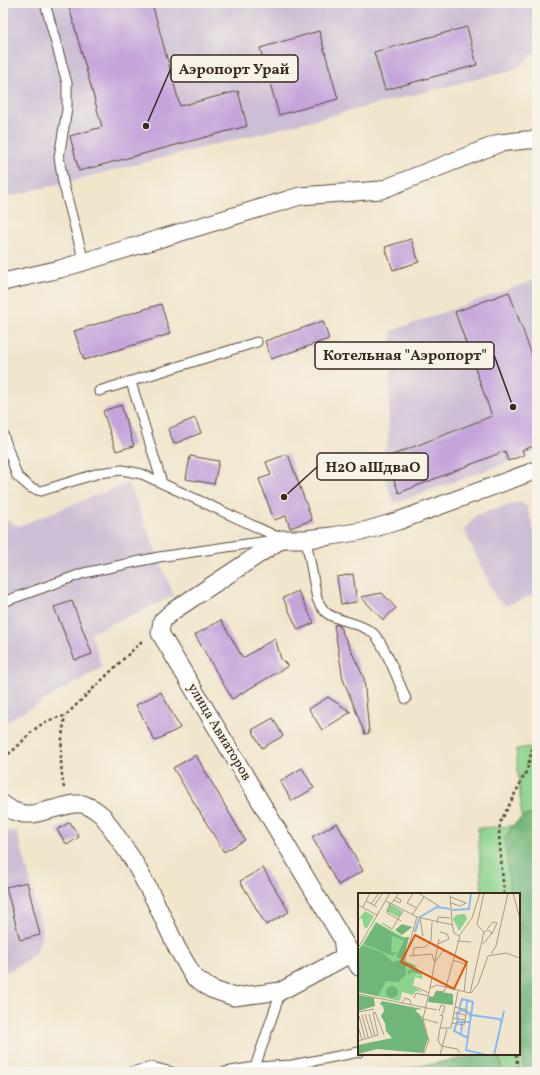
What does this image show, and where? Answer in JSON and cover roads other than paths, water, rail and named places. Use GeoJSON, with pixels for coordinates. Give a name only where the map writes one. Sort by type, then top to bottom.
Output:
{"type":"FeatureCollection","features":[{"type":"Feature","properties":{"kind":"street"},"geometry":{"type":"LineString","coordinates":[[3,282],[60,269],[300,196],[381,190],[500,143],[537,140]]}},
{"type":"Feature","properties":{"kind":"street"},"geometry":{"type":"LineString","coordinates":[[282,539],[306,539],[368,530],[398,521],[537,470]]}},
{"type":"Feature","properties":{"kind":"street","name":"улица Авиаторов"},"geometry":{"type":"LineString","coordinates":[[282,539],[173,611],[162,621],[160,633],[358,965]]}},
{"type":"Feature","properties":{"kind":"street"},"geometry":{"type":"LineString","coordinates":[[3,804],[13,811],[24,814],[32,814],[73,804],[83,804],[94,809],[103,816],[133,860],[155,901],[177,948],[194,977],[211,989],[234,997],[282,991],[342,959],[344,952],[342,939]]}},
{"type":"Feature","properties":{"kind":"lane"},"geometry":{"type":"LineString","coordinates":[[45,3],[67,83],[67,109],[59,157],[63,182],[84,262]]}},
{"type":"Feature","properties":{"kind":"lane"},"geometry":{"type":"LineString","coordinates":[[99,391],[257,342]]}},
{"type":"Feature","properties":{"kind":"lane"},"geometry":{"type":"LineString","coordinates":[[131,382],[162,483]]}},
{"type":"Feature","properties":{"kind":"lane"},"geometry":{"type":"LineString","coordinates":[[3,434],[17,476],[30,488],[41,492],[99,473],[122,470],[142,474],[282,539]]}},
{"type":"Feature","properties":{"kind":"lane"},"geometry":{"type":"LineString","coordinates":[[3,602],[84,573],[158,557],[282,539]]}},
{"type":"Feature","properties":{"kind":"lane"},"geometry":{"type":"LineString","coordinates":[[306,539],[317,599],[321,608],[328,614],[364,627],[374,634],[381,643],[406,699]]}},
{"type":"Feature","properties":{"kind":"lane"},"geometry":{"type":"LineString","coordinates":[[255,1067],[282,991]]}},
{"type":"Feature","properties":{"kind":"lane"},"geometry":{"type":"LineString","coordinates":[[226,1072],[255,1067],[292,1065],[358,1052]]}},
{"type":"Feature","properties":{"kind":"lane"},"geometry":{"type":"LineString","coordinates":[[131,1072],[152,1067],[172,1072]]}},
{"type":"Feature","properties":{"kind":"place","name":"Аэропорт Урай"},"geometry":{"type":"Point","coordinates":[146,126]}},
{"type":"Feature","properties":{"kind":"place","name":"Котельная \"Аэропорт\""},"geometry":{"type":"Point","coordinates":[513,407]}},
{"type":"Feature","properties":{"kind":"place","name":"H2O аШдваО"},"geometry":{"type":"Point","coordinates":[284,497]}}]}
